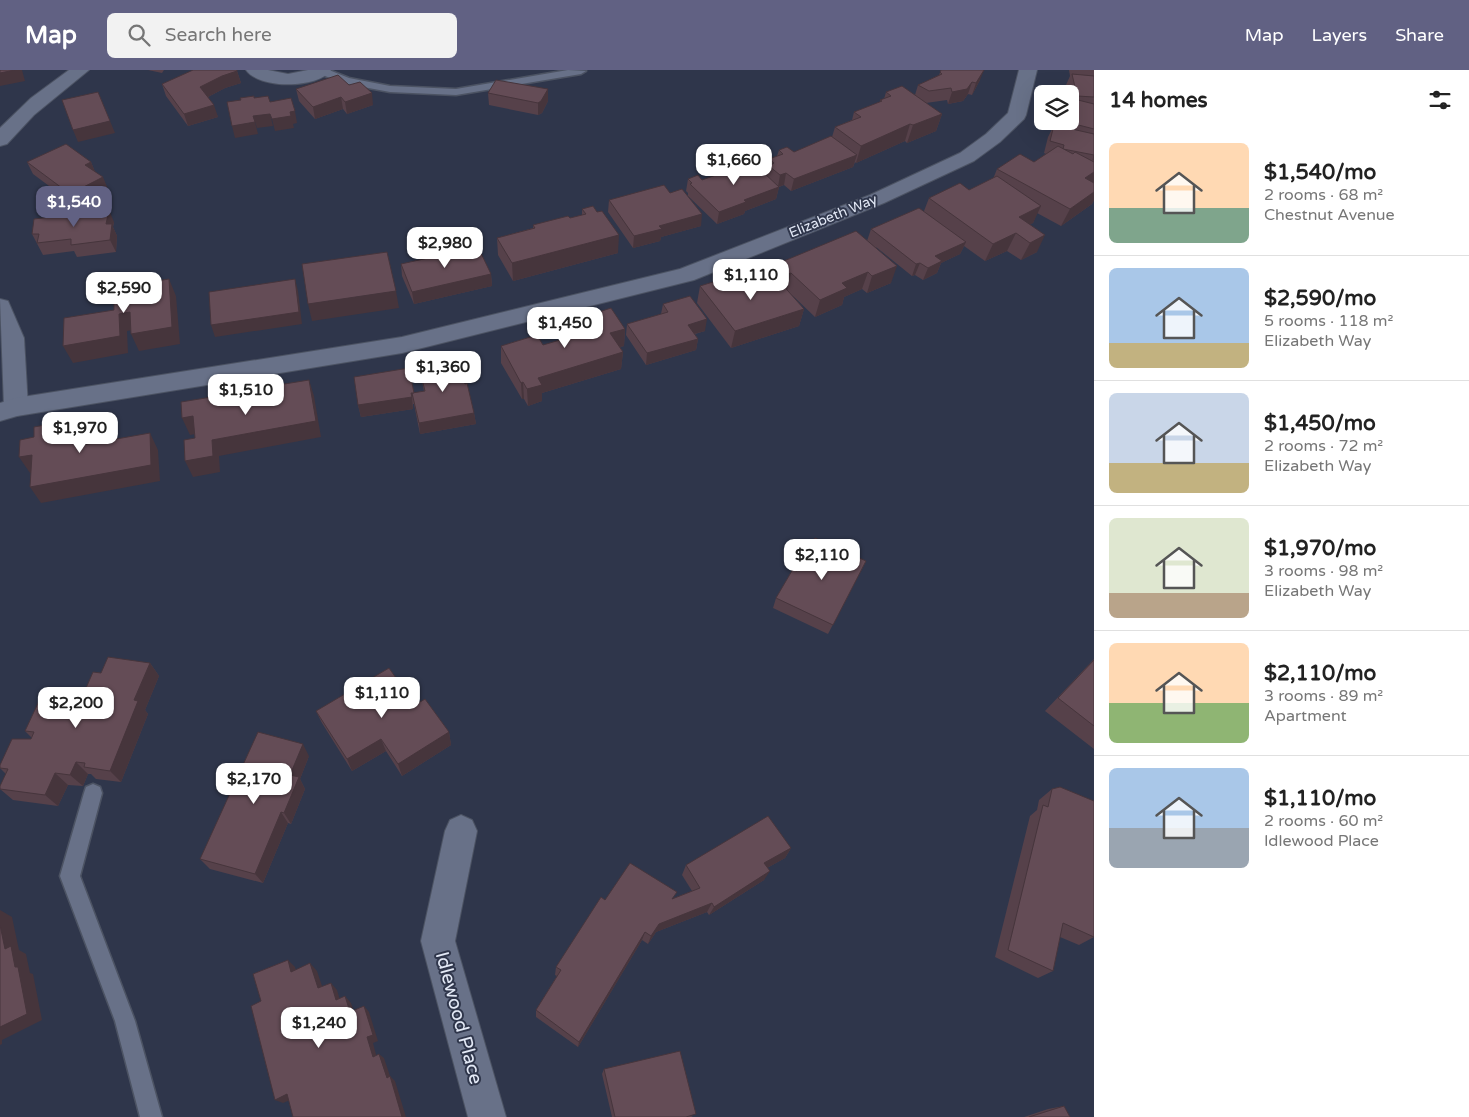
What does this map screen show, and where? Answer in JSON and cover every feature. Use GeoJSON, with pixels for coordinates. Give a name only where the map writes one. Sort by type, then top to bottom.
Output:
{"type":"FeatureCollection","features":[{"type":"Feature","properties":{"kind":"street"},"geometry":{"type":"LineString","coordinates":[[0,140],[12,124],[38,101],[80,70]]}},
{"type":"Feature","properties":{"kind":"street"},"geometry":{"type":"LineString","coordinates":[[255,70],[275,78],[300,79],[322,70]]}},
{"type":"Feature","properties":{"kind":"street","name":"Elizabeth Way"},"geometry":{"type":"LineString","coordinates":[[8,410],[402,345],[686,274],[877,198],[967,157],[993,138],[1017,115],[1028,70]]}},
{"type":"Feature","properties":{"kind":"street"},"geometry":{"type":"LineString","coordinates":[[0,306],[13,338],[8,410]]}},
{"type":"Feature","properties":{"kind":"street","name":"Idlewood Place"},"geometry":{"type":"LineString","coordinates":[[461,831],[438,941],[486,1117]]}},
{"type":"Feature","properties":{"kind":"lane"},"geometry":{"type":"LineString","coordinates":[[322,70],[346,81],[390,89],[456,92],[581,71]]}},
{"type":"Feature","properties":{"kind":"lane"},"geometry":{"type":"LineString","coordinates":[[93,792],[70,876],[125,1021],[151,1117]]}},
{"type":"Feature","properties":{"kind":"building"},"geometry":{"type":"Polygon","coordinates":[[[0,70],[15,70],[0,73],[0,70]]]}},
{"type":"Feature","properties":{"kind":"building"},"geometry":{"type":"Polygon","coordinates":[[[193,70],[237,71],[200,87],[214,105],[184,114],[162,84],[193,70]]]}},
{"type":"Feature","properties":{"kind":"building"},"geometry":{"type":"Polygon","coordinates":[[[941,70],[984,70],[976,83],[972,82],[967,89],[952,92],[951,88],[929,91],[918,85],[942,74],[941,70]]]}},
{"type":"Feature","properties":{"kind":"building"},"geometry":{"type":"Polygon","coordinates":[[[1072,74],[1094,76],[1094,97],[1079,96],[1079,85],[1074,85],[1072,74]]]}},
{"type":"Feature","properties":{"kind":"building"},"geometry":{"type":"Polygon","coordinates":[[[338,75],[349,85],[360,82],[372,93],[345,102],[341,97],[313,107],[296,89],[338,75]]]}},
{"type":"Feature","properties":{"kind":"building"},"geometry":{"type":"Polygon","coordinates":[[[496,80],[548,89],[538,103],[488,93],[496,80]]]}},
{"type":"Feature","properties":{"kind":"building"},"geometry":{"type":"Polygon","coordinates":[[[902,86],[942,114],[913,125],[910,124],[861,146],[835,127],[861,117],[854,112],[882,101],[880,100],[891,96],[886,92],[902,86]]]}},
{"type":"Feature","properties":{"kind":"building"},"geometry":{"type":"Polygon","coordinates":[[[98,92],[110,121],[73,130],[62,100],[98,92]]]}},
{"type":"Feature","properties":{"kind":"building"},"geometry":{"type":"Polygon","coordinates":[[[254,96],[254,98],[268,96],[270,102],[291,98],[295,111],[290,112],[291,116],[272,119],[270,114],[253,116],[255,122],[232,126],[227,102],[254,96]]]}},
{"type":"Feature","properties":{"kind":"building"},"geometry":{"type":"Polygon","coordinates":[[[1079,100],[1094,104],[1094,129],[1079,125],[1079,100]]]}},
{"type":"Feature","properties":{"kind":"building"},"geometry":{"type":"Polygon","coordinates":[[[1053,130],[1076,130],[1094,134],[1094,155],[1063,149],[1064,145],[1050,141],[1053,130]]]}},
{"type":"Feature","properties":{"kind":"building"},"geometry":{"type":"Polygon","coordinates":[[[831,136],[857,155],[794,179],[786,173],[780,175],[769,166],[774,163],[769,159],[783,154],[779,150],[787,147],[794,152],[831,136]]]}},
{"type":"Feature","properties":{"kind":"building"},"geometry":{"type":"Polygon","coordinates":[[[66,144],[91,162],[85,165],[103,177],[70,194],[27,162],[66,144]]]}},
{"type":"Feature","properties":{"kind":"building"},"geometry":{"type":"Polygon","coordinates":[[[1058,146],[1094,162],[1094,172],[1085,178],[1094,183],[1094,192],[1070,209],[997,169],[1020,154],[1034,162],[1058,146]]]}},
{"type":"Feature","properties":{"kind":"building"},"geometry":{"type":"Polygon","coordinates":[[[755,161],[767,171],[763,172],[779,187],[719,212],[690,184],[692,183],[688,179],[698,175],[702,180],[755,161]]]}},
{"type":"Feature","properties":{"kind":"building"},"geometry":{"type":"Polygon","coordinates":[[[997,176],[1041,206],[1019,217],[1045,235],[1030,243],[1016,233],[993,244],[929,198],[960,183],[969,190],[997,176]]]}},
{"type":"Feature","properties":{"kind":"building"},"geometry":{"type":"Polygon","coordinates":[[[664,185],[670,193],[682,189],[702,214],[659,226],[662,229],[634,236],[609,200],[664,185]]]}},
{"type":"Feature","properties":{"kind":"building"},"geometry":{"type":"Polygon","coordinates":[[[593,206],[597,212],[602,211],[619,235],[512,263],[497,238],[535,228],[533,225],[568,216],[570,218],[586,214],[582,209],[593,206]]]}},
{"type":"Feature","properties":{"kind":"building"},"geometry":{"type":"Polygon","coordinates":[[[919,208],[966,242],[935,256],[942,261],[928,268],[920,263],[916,264],[871,229],[919,208]]]}},
{"type":"Feature","properties":{"kind":"building"},"geometry":{"type":"Polygon","coordinates":[[[109,210],[106,224],[112,224],[110,240],[71,245],[71,239],[37,243],[39,234],[32,234],[34,219],[109,210]]]}},
{"type":"Feature","properties":{"kind":"building"},"geometry":{"type":"Polygon","coordinates":[[[856,231],[897,266],[872,276],[868,272],[842,283],[847,288],[820,300],[791,273],[785,275],[775,267],[781,265],[779,263],[856,231]]]}},
{"type":"Feature","properties":{"kind":"building"},"geometry":{"type":"Polygon","coordinates":[[[478,247],[491,274],[412,292],[401,264],[478,247]]]}},
{"type":"Feature","properties":{"kind":"building"},"geometry":{"type":"Polygon","coordinates":[[[387,252],[396,291],[308,304],[302,264],[387,252]]]}},
{"type":"Feature","properties":{"kind":"building"},"geometry":{"type":"Polygon","coordinates":[[[772,273],[804,309],[735,331],[700,286],[729,277],[737,287],[753,282],[751,279],[772,273]]]}},
{"type":"Feature","properties":{"kind":"building"},"geometry":{"type":"Polygon","coordinates":[[[169,279],[172,327],[131,334],[130,312],[119,314],[120,336],[63,346],[64,318],[114,310],[114,288],[169,279]]]}},
{"type":"Feature","properties":{"kind":"building"},"geometry":{"type":"Polygon","coordinates":[[[295,279],[299,312],[211,325],[209,292],[295,279]]]}},
{"type":"Feature","properties":{"kind":"building"},"geometry":{"type":"Polygon","coordinates":[[[690,296],[707,319],[688,325],[698,339],[647,353],[627,324],[668,312],[663,304],[690,296]]]}},
{"type":"Feature","properties":{"kind":"building"},"geometry":{"type":"Polygon","coordinates":[[[611,308],[625,329],[610,333],[623,352],[538,378],[542,385],[527,389],[523,382],[521,383],[501,346],[537,335],[543,345],[570,337],[564,327],[599,317],[596,313],[611,308]]]}},
{"type":"Feature","properties":{"kind":"building"},"geometry":{"type":"Polygon","coordinates":[[[459,361],[465,384],[467,383],[474,413],[419,423],[412,393],[425,391],[419,367],[459,361]]]}},
{"type":"Feature","properties":{"kind":"building"},"geometry":{"type":"Polygon","coordinates":[[[409,368],[414,393],[411,393],[412,397],[358,405],[354,377],[409,368]]]}},
{"type":"Feature","properties":{"kind":"building"},"geometry":{"type":"Polygon","coordinates":[[[309,380],[316,421],[212,440],[213,456],[185,461],[184,440],[195,438],[193,416],[182,418],[181,402],[236,393],[238,403],[267,398],[266,387],[309,380]]]}},
{"type":"Feature","properties":{"kind":"building"},"geometry":{"type":"Polygon","coordinates":[[[78,419],[77,446],[150,433],[151,465],[30,487],[32,455],[19,457],[20,440],[34,437],[34,427],[78,419]]]}},
{"type":"Feature","properties":{"kind":"building"},"geometry":{"type":"Polygon","coordinates":[[[815,538],[866,561],[833,625],[776,598],[793,569],[797,571],[815,538]]]}},
{"type":"Feature","properties":{"kind":"building"},"geometry":{"type":"Polygon","coordinates":[[[108,657],[150,663],[134,700],[138,701],[110,771],[84,767],[85,763],[76,762],[70,775],[55,773],[45,795],[0,789],[8,769],[0,768],[0,765],[12,739],[31,739],[34,732],[25,731],[39,701],[55,703],[60,692],[83,695],[93,672],[101,673],[108,657]]]}},
{"type":"Feature","properties":{"kind":"building"},"geometry":{"type":"Polygon","coordinates":[[[1094,660],[1094,726],[1058,698],[1094,660]]]}},
{"type":"Feature","properties":{"kind":"building"},"geometry":{"type":"Polygon","coordinates":[[[389,668],[415,705],[425,699],[449,732],[398,764],[381,739],[347,759],[316,711],[389,668]]]}},
{"type":"Feature","properties":{"kind":"building"},"geometry":{"type":"Polygon","coordinates":[[[258,732],[303,744],[290,775],[299,777],[284,813],[281,812],[255,874],[200,859],[258,732]]]}},
{"type":"Feature","properties":{"kind":"building"},"geometry":{"type":"Polygon","coordinates":[[[1060,787],[1094,801],[1094,937],[1063,923],[1053,971],[1008,950],[1043,805],[1048,807],[1052,789],[1060,787]]]}},
{"type":"Feature","properties":{"kind":"building"},"geometry":{"type":"Polygon","coordinates":[[[768,816],[791,848],[764,863],[770,871],[714,907],[712,903],[659,924],[651,936],[645,932],[579,1042],[536,1010],[561,970],[556,967],[601,897],[605,900],[630,863],[677,892],[672,899],[700,888],[686,865],[768,816]]]}},
{"type":"Feature","properties":{"kind":"building"},"geometry":{"type":"Polygon","coordinates":[[[0,925],[5,949],[11,946],[15,967],[18,967],[27,1014],[0,1027],[0,925]]]}},
{"type":"Feature","properties":{"kind":"building"},"geometry":{"type":"Polygon","coordinates":[[[288,960],[291,972],[310,963],[318,988],[331,983],[336,1000],[345,996],[350,1012],[364,1006],[373,1035],[367,1037],[373,1057],[379,1054],[387,1078],[390,1076],[402,1117],[293,1117],[287,1094],[275,1100],[251,1006],[261,1001],[253,974],[288,960]]]}},
{"type":"Feature","properties":{"kind":"building"},"geometry":{"type":"Polygon","coordinates":[[[680,1051],[696,1114],[686,1117],[615,1117],[604,1069],[680,1051]]]}},
{"type":"Feature","properties":{"kind":"building"},"geometry":{"type":"Polygon","coordinates":[[[1064,1106],[1070,1117],[1029,1117],[1064,1106]]]}}]}
